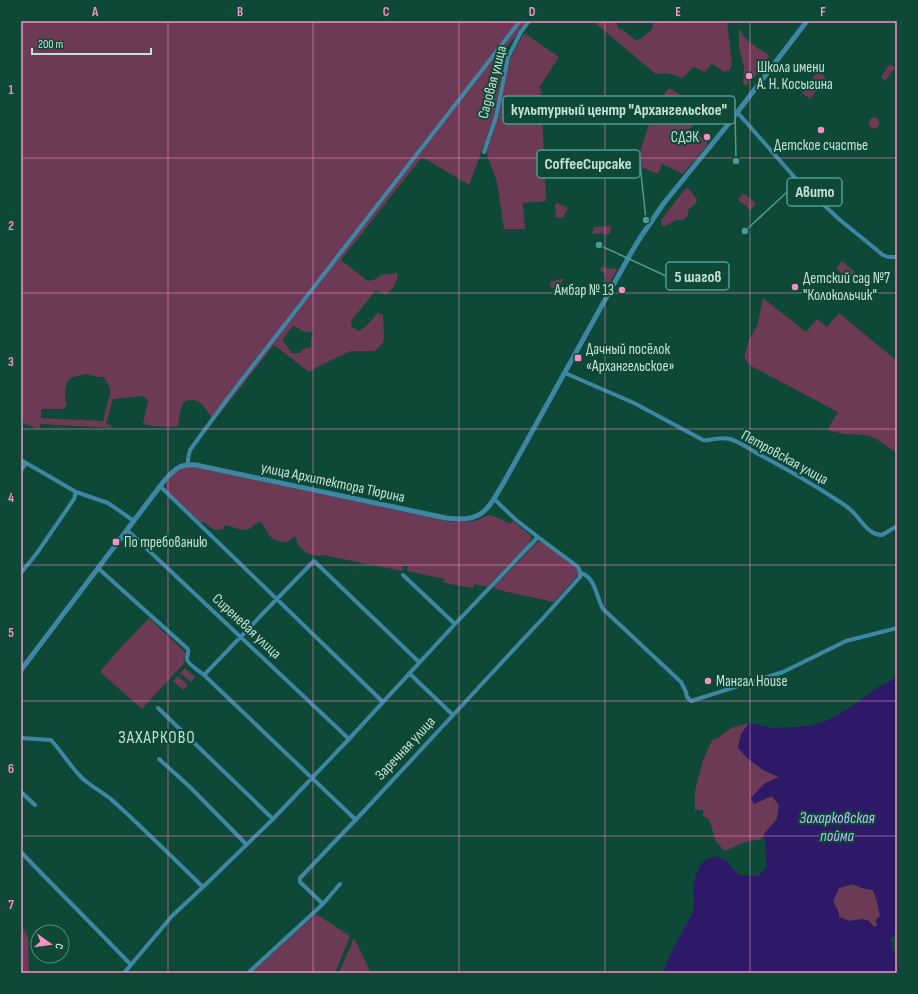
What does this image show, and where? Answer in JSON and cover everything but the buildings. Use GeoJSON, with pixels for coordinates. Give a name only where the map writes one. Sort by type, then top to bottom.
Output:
{"type":"FeatureCollection","features":[{"type":"Feature","properties":{"kind":"street"},"geometry":{"type":"LineString","coordinates":[[21,670],[160,486],[176,469],[188,464],[190,450],[228,398],[520,21]]}},
{"type":"Feature","properties":{"kind":"street","name":"Садовая улица"},"geometry":{"type":"LineString","coordinates":[[484,152],[496,117],[508,57],[521,32],[530,21]]}},
{"type":"Feature","properties":{"kind":"street","name":"улица Архитектора Тюрина"},"geometry":{"type":"LineString","coordinates":[[188,464],[228,471],[436,517],[465,519],[478,516],[484,512],[504,482],[631,253],[651,221],[808,21]]}},
{"type":"Feature","properties":{"kind":"street"},"geometry":{"type":"LineString","coordinates":[[737,112],[796,180],[840,220],[883,255],[891,258],[897,257]]}},
{"type":"Feature","properties":{"kind":"street","name":"Петровская улица"},"geometry":{"type":"LineString","coordinates":[[565,373],[634,403],[703,440],[708,441],[723,438],[735,441],[785,468],[838,501],[854,514],[868,529],[880,535],[897,526]]}},
{"type":"Feature","properties":{"kind":"street"},"geometry":{"type":"LineString","coordinates":[[21,460],[76,492],[108,503],[134,521]]}},
{"type":"Feature","properties":{"kind":"street"},"geometry":{"type":"LineString","coordinates":[[21,470],[26,463]]}},
{"type":"Feature","properties":{"kind":"street"},"geometry":{"type":"LineString","coordinates":[[160,486],[383,702]]}},
{"type":"Feature","properties":{"kind":"street"},"geometry":{"type":"LineString","coordinates":[[21,573],[37,553],[74,499],[76,492]]}},
{"type":"Feature","properties":{"kind":"street"},"geometry":{"type":"LineString","coordinates":[[494,499],[515,519],[578,567],[580,573],[590,579],[603,609],[676,677],[684,687],[691,702],[783,672],[846,642],[897,628]]}},
{"type":"Feature","properties":{"kind":"street","name":"Сиреневая улица"},"geometry":{"type":"LineString","coordinates":[[127,530],[349,739]]}},
{"type":"Feature","properties":{"kind":"street"},"geometry":{"type":"LineString","coordinates":[[124,973],[172,916],[203,888],[273,819],[538,537]]}},
{"type":"Feature","properties":{"kind":"street"},"geometry":{"type":"LineString","coordinates":[[204,675],[314,561],[420,662]]}},
{"type":"Feature","properties":{"kind":"street"},"geometry":{"type":"LineString","coordinates":[[98,569],[188,649],[188,662],[204,675],[356,820]]}},
{"type":"Feature","properties":{"kind":"street","name":"Заречная улица"},"geometry":{"type":"LineString","coordinates":[[323,904],[300,882],[300,878],[356,820],[549,611],[580,577],[580,573]]}},
{"type":"Feature","properties":{"kind":"street"},"geometry":{"type":"LineString","coordinates":[[403,575],[455,624]]}},
{"type":"Feature","properties":{"kind":"street"},"geometry":{"type":"LineString","coordinates":[[410,673],[453,714]]}},
{"type":"Feature","properties":{"kind":"street"},"geometry":{"type":"LineString","coordinates":[[158,708],[273,819]]}},
{"type":"Feature","properties":{"kind":"street"},"geometry":{"type":"LineString","coordinates":[[21,738],[51,740],[83,779],[111,799],[203,888]]}},
{"type":"Feature","properties":{"kind":"street"},"geometry":{"type":"LineString","coordinates":[[159,759],[190,786],[246,844]]}},
{"type":"Feature","properties":{"kind":"street"},"geometry":{"type":"LineString","coordinates":[[21,792],[35,805]]}},
{"type":"Feature","properties":{"kind":"street"},"geometry":{"type":"LineString","coordinates":[[21,852],[131,965]]}},
{"type":"Feature","properties":{"kind":"street"},"geometry":{"type":"LineString","coordinates":[[248,973],[323,904],[340,884]]}},
{"type":"Feature","properties":{"kind":"shaded area"},"geometry":{"type":"Polygon","coordinates":[[[21,21],[528,21],[507,47],[494,117],[469,185],[422,157],[341,260],[368,281],[376,279],[381,275],[397,273],[396,282],[390,291],[385,295],[376,290],[351,321],[352,327],[359,331],[378,313],[383,315],[384,340],[375,351],[351,351],[309,372],[274,345],[214,421],[202,404],[195,400],[190,400],[184,402],[181,408],[178,426],[165,427],[143,424],[148,400],[143,396],[113,399],[106,423],[114,428],[41,424],[39,429],[21,422],[21,21]],[[293,326],[282,340],[292,353],[300,353],[303,349],[311,347],[311,339],[313,334],[293,326]],[[86,374],[70,378],[68,381],[65,391],[67,405],[63,409],[41,409],[41,418],[103,421],[110,388],[104,377],[86,374]]]}},
{"type":"Feature","properties":{"kind":"shaded area"},"geometry":{"type":"Polygon","coordinates":[[[596,21],[616,21],[618,28],[623,30],[635,40],[641,39],[652,29],[655,21],[727,21],[732,65],[730,70],[724,72],[711,64],[704,72],[694,67],[682,78],[676,75],[663,73],[656,74],[595,23],[596,21]]]}},
{"type":"Feature","properties":{"kind":"shaded area"},"geometry":{"type":"Polygon","coordinates":[[[739,30],[741,30],[745,38],[750,43],[769,56],[757,74],[746,86],[743,84],[744,67],[739,47],[739,30]]]}},
{"type":"Feature","properties":{"kind":"shaded area"},"geometry":{"type":"Polygon","coordinates":[[[524,33],[559,57],[539,88],[541,89],[546,201],[523,203],[525,229],[504,229],[497,182],[486,152],[498,117],[505,77],[510,59],[524,33]]]}},
{"type":"Feature","properties":{"kind":"shaded area"},"geometry":{"type":"Polygon","coordinates":[[[890,64],[895,68],[885,81],[881,77],[890,64]]]}},
{"type":"Feature","properties":{"kind":"shaded area"},"geometry":{"type":"Polygon","coordinates":[[[818,71],[826,78],[810,99],[802,93],[818,71]]]}},
{"type":"Feature","properties":{"kind":"shaded area"},"geometry":{"type":"Polygon","coordinates":[[[669,88],[679,94],[702,114],[690,129],[707,141],[707,145],[683,174],[662,164],[658,174],[636,165],[654,108],[669,88]]]}},
{"type":"Feature","properties":{"kind":"shaded area"},"geometry":{"type":"Polygon","coordinates":[[[600,94],[612,102],[602,116],[590,107],[600,94]]]}},
{"type":"Feature","properties":{"kind":"shaded area"},"geometry":{"type":"Polygon","coordinates":[[[872,118],[876,118],[878,119],[878,127],[872,128],[869,125],[869,121],[872,118]]]}},
{"type":"Feature","properties":{"kind":"shaded area"},"geometry":{"type":"Polygon","coordinates":[[[688,188],[697,201],[689,209],[687,217],[662,226],[661,220],[685,189],[688,188]]]}},
{"type":"Feature","properties":{"kind":"shaded area"},"geometry":{"type":"Polygon","coordinates":[[[743,193],[756,203],[751,210],[738,200],[743,193]]]}},
{"type":"Feature","properties":{"kind":"shaded area"},"geometry":{"type":"Polygon","coordinates":[[[557,203],[568,208],[563,218],[556,218],[555,205],[557,203]]]}},
{"type":"Feature","properties":{"kind":"shaded area"},"geometry":{"type":"Polygon","coordinates":[[[611,226],[610,233],[608,235],[602,233],[592,233],[595,227],[611,226]]]}},
{"type":"Feature","properties":{"kind":"shaded area"},"geometry":{"type":"Polygon","coordinates":[[[842,261],[855,272],[849,279],[836,269],[842,261]]]}},
{"type":"Feature","properties":{"kind":"shaded area"},"geometry":{"type":"Polygon","coordinates":[[[602,266],[609,269],[616,268],[617,270],[609,284],[606,284],[606,276],[600,270],[602,266]]]}},
{"type":"Feature","properties":{"kind":"shaded area"},"geometry":{"type":"Polygon","coordinates":[[[564,278],[560,289],[551,288],[550,282],[564,278]]]}},
{"type":"Feature","properties":{"kind":"shaded area"},"geometry":{"type":"Polygon","coordinates":[[[763,298],[806,332],[817,319],[827,327],[839,313],[897,361],[897,453],[868,435],[844,434],[827,430],[838,412],[751,366],[744,358],[749,340],[757,326],[763,298]]]}},
{"type":"Feature","properties":{"kind":"shaded area"},"geometry":{"type":"Polygon","coordinates":[[[189,467],[452,522],[475,521],[492,515],[510,524],[513,521],[530,535],[531,538],[529,544],[487,587],[474,584],[473,588],[450,584],[443,582],[445,579],[407,571],[408,566],[403,566],[402,571],[323,555],[313,555],[299,546],[296,537],[293,537],[287,542],[274,539],[260,522],[247,530],[238,529],[227,525],[224,526],[223,529],[216,530],[205,523],[200,522],[166,489],[166,484],[179,469],[189,467]]]}},
{"type":"Feature","properties":{"kind":"shaded area"},"geometry":{"type":"Polygon","coordinates":[[[541,541],[577,569],[578,575],[554,602],[494,588],[494,586],[536,543],[541,541]]]}},
{"type":"Feature","properties":{"kind":"shaded area"},"geometry":{"type":"Polygon","coordinates":[[[149,618],[187,654],[183,660],[185,662],[142,709],[100,672],[149,618]]]}},
{"type":"Feature","properties":{"kind":"shaded area"},"geometry":{"type":"Polygon","coordinates":[[[185,668],[195,677],[191,682],[180,673],[185,668]]]}},
{"type":"Feature","properties":{"kind":"shaded area"},"geometry":{"type":"Polygon","coordinates":[[[178,676],[188,685],[183,690],[173,681],[178,676]]]}},
{"type":"Feature","properties":{"kind":"shaded area"},"geometry":{"type":"Polygon","coordinates":[[[749,723],[741,734],[763,770],[779,777],[764,784],[766,798],[772,796],[779,805],[777,819],[760,840],[747,842],[725,851],[716,842],[709,819],[703,816],[703,810],[695,810],[695,791],[702,763],[712,740],[718,738],[732,728],[749,723]]]}},
{"type":"Feature","properties":{"kind":"shaded area"},"geometry":{"type":"Polygon","coordinates":[[[853,884],[862,888],[873,890],[880,916],[876,920],[877,926],[874,927],[869,921],[849,921],[839,917],[839,913],[833,901],[839,888],[853,884]]]}},
{"type":"Feature","properties":{"kind":"shaded area"},"geometry":{"type":"Polygon","coordinates":[[[316,914],[350,936],[335,973],[251,973],[316,914]]]}},
{"type":"Feature","properties":{"kind":"shaded area"},"geometry":{"type":"Polygon","coordinates":[[[21,926],[28,936],[29,973],[21,973],[21,926]]]}},
{"type":"Feature","properties":{"kind":"shaded area"},"geometry":{"type":"Polygon","coordinates":[[[354,938],[371,973],[339,973],[354,938]]]}},
{"type":"Feature","properties":{"kind":"water","name":"Захарковская пойма"},"geometry":{"type":"Polygon","coordinates":[[[897,675],[897,934],[890,939],[897,960],[897,973],[664,973],[667,961],[693,912],[693,888],[696,875],[701,864],[708,858],[717,856],[727,861],[740,875],[757,876],[767,866],[764,834],[777,819],[779,805],[772,796],[754,804],[751,798],[764,784],[779,777],[763,770],[747,758],[738,748],[741,734],[749,723],[772,728],[809,726],[826,721],[849,708],[881,685],[891,681],[897,675]],[[853,884],[839,888],[833,901],[839,913],[839,917],[850,921],[862,919],[869,921],[874,927],[877,926],[876,920],[880,916],[873,890],[862,888],[853,884]]]}},
{"type":"Feature","properties":{"kind":"place","name":"Школа имени А. Н. Косыгина"},"geometry":{"type":"Point","coordinates":[749,76]}},
{"type":"Feature","properties":{"kind":"place","name":"Детское счастье"},"geometry":{"type":"Point","coordinates":[821,130]}},
{"type":"Feature","properties":{"kind":"place","name":"СДЭК"},"geometry":{"type":"Point","coordinates":[707,137]}},
{"type":"Feature","properties":{"kind":"place","name":"культурный центр \"Архангельское\""},"geometry":{"type":"Point","coordinates":[736,161]}},
{"type":"Feature","properties":{"kind":"place","name":"CoffeeCupcake"},"geometry":{"type":"Point","coordinates":[646,220]}},
{"type":"Feature","properties":{"kind":"place","name":"Авито"},"geometry":{"type":"Point","coordinates":[745,231]}},
{"type":"Feature","properties":{"kind":"place","name":"5 шагов"},"geometry":{"type":"Point","coordinates":[599,245]}},
{"type":"Feature","properties":{"kind":"place","name":"Детский сад №7 \"Колокольчик\""},"geometry":{"type":"Point","coordinates":[795,287]}},
{"type":"Feature","properties":{"kind":"place","name":"Амбар № 13"},"geometry":{"type":"Point","coordinates":[622,290]}},
{"type":"Feature","properties":{"kind":"place","name":"Дачный посёлок «Архангельское»"},"geometry":{"type":"Point","coordinates":[578,358]}},
{"type":"Feature","properties":{"kind":"place","name":"По требованию"},"geometry":{"type":"Point","coordinates":[116,542]}},
{"type":"Feature","properties":{"kind":"place","name":"Мангал House"},"geometry":{"type":"Point","coordinates":[708,681]}},
{"type":"Feature","properties":{"kind":"district","name":"ЗАХАРКОВО"},"geometry":{"type":"Point","coordinates":[157,737]}}]}
